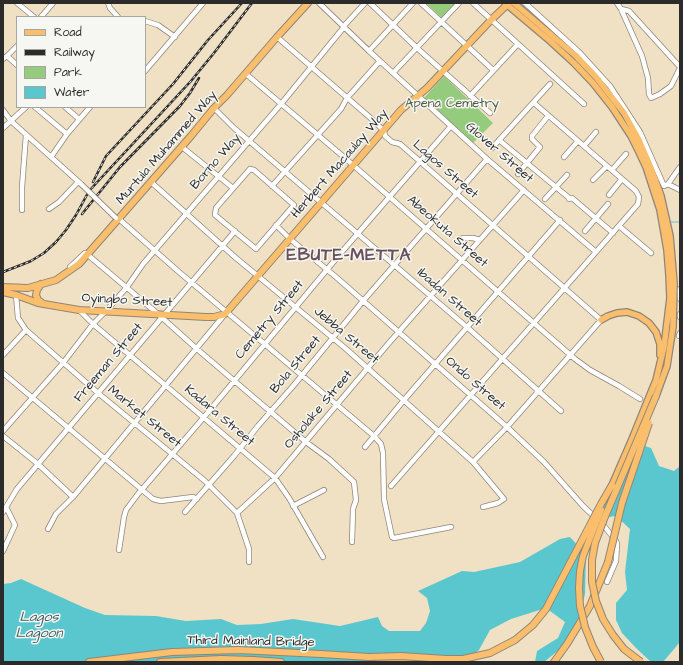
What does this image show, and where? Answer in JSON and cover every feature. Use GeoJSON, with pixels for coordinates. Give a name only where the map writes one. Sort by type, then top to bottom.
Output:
{"type":"FeatureCollection","features":[{"type":"Feature","properties":{"kind":"highway","name":"Murtula Muhammed Way"},"geometry":{"type":"LineString","coordinates":[[3,287],[28,288],[56,280],[79,264],[214,108],[308,3]]}},
{"type":"Feature","properties":{"kind":"highway","name":"Herbert Macaulay Way"},"geometry":{"type":"LineString","coordinates":[[227,313],[401,110],[427,88],[509,3]]}},
{"type":"Feature","properties":{"kind":"highway"},"geometry":{"type":"LineString","coordinates":[[41,284],[36,295],[38,300],[45,304]]}},
{"type":"Feature","properties":{"kind":"highway"},"geometry":{"type":"LineString","coordinates":[[26,298],[31,295],[28,288]]}},
{"type":"Feature","properties":{"kind":"highway","name":"Oyingbo Street"},"geometry":{"type":"LineString","coordinates":[[3,292],[45,304],[79,310],[206,317],[218,316],[227,313]]}},
{"type":"Feature","properties":{"kind":"highway"},"geometry":{"type":"LineString","coordinates":[[554,662],[567,644],[590,606],[608,562],[622,503],[642,446],[656,396]]}},
{"type":"Feature","properties":{"kind":"highway"},"geometry":{"type":"LineString","coordinates":[[641,662],[624,649],[603,619],[596,601],[592,582],[592,560],[595,544],[604,519],[656,396]]}},
{"type":"Feature","properties":{"kind":"highway"},"geometry":{"type":"LineString","coordinates":[[369,657],[401,656],[463,659],[490,653],[515,640],[533,625],[546,609],[612,485]]}},
{"type":"Feature","properties":{"kind":"highway"},"geometry":{"type":"LineString","coordinates":[[601,662],[590,640],[580,606],[580,571],[587,545],[612,485]]}},
{"type":"Feature","properties":{"kind":"highway","name":"Third Mainland Bridge"},"geometry":{"type":"LineString","coordinates":[[89,662],[172,652],[212,650],[268,651],[369,657],[414,662]]}},
{"type":"Feature","properties":{"kind":"highway","name":"Third Mainland Bridge"},"geometry":{"type":"LineString","coordinates":[[160,662],[221,659],[281,662]]}},
{"type":"Feature","properties":{"kind":"main road"},"geometry":{"type":"LineString","coordinates":[[509,3],[574,63],[593,83],[612,107],[631,136],[639,152],[662,210],[668,237],[674,283],[674,312],[669,353],[659,380],[612,485]]}},
{"type":"Feature","properties":{"kind":"main road"},"geometry":{"type":"LineString","coordinates":[[659,371],[664,347],[670,298],[668,237]]}},
{"type":"Feature","properties":{"kind":"main road"},"geometry":{"type":"LineString","coordinates":[[601,320],[612,314],[627,312],[639,316],[649,323],[656,332],[660,344],[659,380],[656,396]]}},
{"type":"Feature","properties":{"kind":"street"},"geometry":{"type":"LineString","coordinates":[[17,3],[33,16]]}},
{"type":"Feature","properties":{"kind":"street"},"geometry":{"type":"LineString","coordinates":[[42,16],[53,3]]}},
{"type":"Feature","properties":{"kind":"street"},"geometry":{"type":"LineString","coordinates":[[108,3],[110,8],[117,16]]}},
{"type":"Feature","properties":{"kind":"street"},"geometry":{"type":"LineString","coordinates":[[146,70],[203,3]]}},
{"type":"Feature","properties":{"kind":"street","name":"Glover Street"},"geometry":{"type":"LineString","coordinates":[[319,3],[487,159],[596,252]]}},
{"type":"Feature","properties":{"kind":"street","name":"Borno Way"},"geometry":{"type":"LineString","coordinates":[[3,431],[63,363],[93,324],[127,287],[143,264],[281,104],[365,3]]}},
{"type":"Feature","properties":{"kind":"street"},"geometry":{"type":"LineString","coordinates":[[370,3],[443,72],[490,113]]}},
{"type":"Feature","properties":{"kind":"street"},"geometry":{"type":"LineString","coordinates":[[369,51],[413,3]]}},
{"type":"Feature","properties":{"kind":"street"},"geometry":{"type":"LineString","coordinates":[[421,3],[493,70]]}},
{"type":"Feature","properties":{"kind":"street"},"geometry":{"type":"LineString","coordinates":[[394,73],[459,3]]}},
{"type":"Feature","properties":{"kind":"street"},"geometry":{"type":"LineString","coordinates":[[473,3],[584,104]]}},
{"type":"Feature","properties":{"kind":"street"},"geometry":{"type":"LineString","coordinates":[[525,3],[580,53],[610,86],[640,132],[664,186],[668,184],[680,190]]}},
{"type":"Feature","properties":{"kind":"street"},"geometry":{"type":"LineString","coordinates":[[617,3],[622,9],[642,56],[648,78],[649,94],[651,98],[660,94],[671,86],[680,67],[629,11],[622,9]]}},
{"type":"Feature","properties":{"kind":"street"},"geometry":{"type":"LineString","coordinates":[[146,21],[158,25],[175,37]]}},
{"type":"Feature","properties":{"kind":"street","name":"Lagos Street"},"geometry":{"type":"LineString","coordinates":[[277,37],[384,130],[385,136],[392,142],[400,144],[601,320]]}},
{"type":"Feature","properties":{"kind":"street"},"geometry":{"type":"LineString","coordinates":[[470,96],[518,44]]}},
{"type":"Feature","properties":{"kind":"street"},"geometry":{"type":"LineString","coordinates":[[16,47],[5,58],[16,64]]}},
{"type":"Feature","properties":{"kind":"street"},"geometry":{"type":"LineString","coordinates":[[272,186],[341,109],[347,98],[380,61]]}},
{"type":"Feature","properties":{"kind":"street","name":"Abeokuta Street"},"geometry":{"type":"LineString","coordinates":[[246,74],[463,260],[562,348],[590,370],[640,399]]}},
{"type":"Feature","properties":{"kind":"street"},"geometry":{"type":"LineString","coordinates":[[492,148],[550,84]]}},
{"type":"Feature","properties":{"kind":"street"},"geometry":{"type":"LineString","coordinates":[[391,486],[535,323],[619,226],[639,200],[636,191],[534,103]]}},
{"type":"Feature","properties":{"kind":"street"},"geometry":{"type":"LineString","coordinates":[[3,128],[25,108]]}},
{"type":"Feature","properties":{"kind":"street"},"geometry":{"type":"LineString","coordinates":[[36,108],[67,134]]}},
{"type":"Feature","properties":{"kind":"street"},"geometry":{"type":"LineString","coordinates":[[66,108],[79,120]]}},
{"type":"Feature","properties":{"kind":"street"},"geometry":{"type":"LineString","coordinates":[[51,157],[67,134],[89,108]]}},
{"type":"Feature","properties":{"kind":"street","name":"Ibadan Street"},"geometry":{"type":"LineString","coordinates":[[214,108],[234,128],[468,328],[561,411]]}},
{"type":"Feature","properties":{"kind":"street"},"geometry":{"type":"LineString","coordinates":[[3,110],[11,121],[26,135],[155,251],[374,436],[381,444],[383,454],[384,499],[392,537],[394,538],[451,527]]}},
{"type":"Feature","properties":{"kind":"street"},"geometry":{"type":"LineString","coordinates":[[518,174],[540,147],[532,139],[532,136],[548,116]]}},
{"type":"Feature","properties":{"kind":"street","name":"Cemetry Street"},"geometry":{"type":"LineString","coordinates":[[119,550],[126,510],[140,492],[204,417],[264,343],[389,197],[421,163],[451,126]]}},
{"type":"Feature","properties":{"kind":"street"},"geometry":{"type":"LineString","coordinates":[[584,146],[596,132]]}},
{"type":"Feature","properties":{"kind":"street"},"geometry":{"type":"LineString","coordinates":[[22,210],[26,135]]}},
{"type":"Feature","properties":{"kind":"street"},"geometry":{"type":"LineString","coordinates":[[151,180],[184,141],[191,136]]}},
{"type":"Feature","properties":{"kind":"street"},"geometry":{"type":"LineString","coordinates":[[499,140],[570,199],[572,198],[613,233]]}},
{"type":"Feature","properties":{"kind":"street"},"geometry":{"type":"LineString","coordinates":[[564,157],[578,141]]}},
{"type":"Feature","properties":{"kind":"street"},"geometry":{"type":"LineString","coordinates":[[182,146],[233,188]]}},
{"type":"Feature","properties":{"kind":"street"},"geometry":{"type":"LineString","coordinates":[[612,170],[626,154]]}},
{"type":"Feature","properties":{"kind":"street","name":"Bola Street"},"geometry":{"type":"LineString","coordinates":[[185,512],[294,385],[363,301],[487,159]]}},
{"type":"Feature","properties":{"kind":"street"},"geometry":{"type":"LineString","coordinates":[[593,180],[606,166]]}},
{"type":"Feature","properties":{"kind":"street"},"geometry":{"type":"LineString","coordinates":[[668,184],[680,168]]}},
{"type":"Feature","properties":{"kind":"street"},"geometry":{"type":"LineString","coordinates":[[252,169],[272,186],[294,205],[256,249],[216,215],[216,208],[247,172],[252,169]]}},
{"type":"Feature","properties":{"kind":"street"},"geometry":{"type":"LineString","coordinates":[[545,199],[567,175]]}},
{"type":"Feature","properties":{"kind":"street"},"geometry":{"type":"LineString","coordinates":[[609,195],[622,179]]}},
{"type":"Feature","properties":{"kind":"street","name":"Jebba Street"},"geometry":{"type":"LineString","coordinates":[[151,180],[186,214],[368,368],[473,462],[504,499],[498,503],[483,507]]}},
{"type":"Feature","properties":{"kind":"street"},"geometry":{"type":"LineString","coordinates":[[49,208],[59,202],[79,183]]}},
{"type":"Feature","properties":{"kind":"street","name":"Osholake Street"},"geometry":{"type":"LineString","coordinates":[[237,513],[275,478],[430,296],[524,190]]}},
{"type":"Feature","properties":{"kind":"street"},"geometry":{"type":"LineString","coordinates":[[586,231],[608,204]]}},
{"type":"Feature","properties":{"kind":"street"},"geometry":{"type":"LineString","coordinates":[[41,284],[56,277],[72,266],[118,218]]}},
{"type":"Feature","properties":{"kind":"street"},"geometry":{"type":"LineString","coordinates":[[365,447],[560,220]]}},
{"type":"Feature","properties":{"kind":"street","name":"Ondo Street"},"geometry":{"type":"LineString","coordinates":[[276,225],[290,239],[507,427],[556,475],[583,506],[604,526],[616,541],[616,561],[607,582]]}},
{"type":"Feature","properties":{"kind":"street"},"geometry":{"type":"LineString","coordinates":[[619,226],[651,253]]}},
{"type":"Feature","properties":{"kind":"street","name":"Freeman Street"},"geometry":{"type":"LineString","coordinates":[[3,512],[17,489],[130,356],[161,315],[235,231]]}},
{"type":"Feature","properties":{"kind":"street"},"geometry":{"type":"LineString","coordinates":[[464,238],[480,240]]}},
{"type":"Feature","properties":{"kind":"street"},"geometry":{"type":"LineString","coordinates":[[88,255],[161,315],[197,349],[306,442],[329,459],[354,482],[356,500],[353,509],[352,542]]}},
{"type":"Feature","properties":{"kind":"street"},"geometry":{"type":"LineString","coordinates":[[680,289],[680,299]]}},
{"type":"Feature","properties":{"kind":"street","name":"Market Street"},"geometry":{"type":"LineString","coordinates":[[16,295],[18,318],[26,330],[98,393],[209,484],[237,513],[249,550],[249,562]]}},
{"type":"Feature","properties":{"kind":"street","name":"Kadara Street"},"geometry":{"type":"LineString","coordinates":[[79,310],[130,356],[275,478],[323,557]]}},
{"type":"Feature","properties":{"kind":"street"},"geometry":{"type":"LineString","coordinates":[[48,529],[56,514],[73,497],[227,313]]}},
{"type":"Feature","properties":{"kind":"street"},"geometry":{"type":"LineString","coordinates":[[473,462],[507,427],[601,320]]}},
{"type":"Feature","properties":{"kind":"street"},"geometry":{"type":"LineString","coordinates":[[3,355],[26,330]]}},
{"type":"Feature","properties":{"kind":"street"},"geometry":{"type":"LineString","coordinates":[[562,348],[578,346]]}},
{"type":"Feature","properties":{"kind":"street"},"geometry":{"type":"LineString","coordinates":[[3,373],[69,427],[140,492],[153,499],[161,501],[193,497],[197,499]]}},
{"type":"Feature","properties":{"kind":"street"},"geometry":{"type":"LineString","coordinates":[[3,436],[38,464],[73,497]]}},
{"type":"Feature","properties":{"kind":"street"},"geometry":{"type":"LineString","coordinates":[[293,506],[324,490]]}},
{"type":"Feature","properties":{"kind":"street"},"geometry":{"type":"LineString","coordinates":[[3,551],[15,525],[6,507]]}},
{"type":"Feature","properties":{"kind":"green space"},"geometry":{"type":"Polygon","coordinates":[[[426,3],[458,3],[442,18],[426,3]]]}},
{"type":"Feature","properties":{"kind":"green space","name":"Apena Cemetry"},"geometry":{"type":"Polygon","coordinates":[[[444,76],[493,123],[473,143],[424,98],[444,76]]]}},
{"type":"Feature","properties":{"kind":"water"},"geometry":{"type":"Polygon","coordinates":[[[630,441],[651,448],[659,466],[674,471],[680,466],[680,642],[663,662],[650,661],[622,633],[616,620],[616,603],[627,590],[625,572],[630,529],[616,516],[596,519],[609,485],[630,441]]]}},
{"type":"Feature","properties":{"kind":"water","name":"Lagos Lagoon"},"geometry":{"type":"Polygon","coordinates":[[[570,537],[586,553],[585,594],[576,629],[560,649],[544,662],[535,662],[537,651],[558,638],[565,622],[546,608],[511,619],[490,630],[479,650],[463,662],[3,662],[3,584],[21,579],[85,608],[105,615],[156,616],[186,621],[221,619],[237,625],[261,624],[293,619],[340,626],[378,617],[382,626],[389,631],[420,631],[426,623],[430,611],[427,598],[418,591],[462,571],[474,572],[520,562],[560,539],[570,537]]]}},
{"type":"Feature","properties":{"kind":"waterway"},"geometry":{"type":"LineString","coordinates":[[669,222],[680,222]]}},
{"type":"Feature","properties":{"kind":"railway"},"geometry":{"type":"LineString","coordinates":[[93,182],[106,156],[173,84],[208,40],[242,3]]}},
{"type":"Feature","properties":{"kind":"railway"},"geometry":{"type":"LineString","coordinates":[[3,272],[31,261],[44,253],[56,242],[76,215],[89,191],[191,81],[252,3]]}},
{"type":"Feature","properties":{"kind":"railway"},"geometry":{"type":"LineString","coordinates":[[82,214],[120,167],[180,106],[199,78]]}},
{"type":"Feature","properties":{"kind":"district","name":"EBUTE-METTA"},"geometry":{"type":"Point","coordinates":[349,256]}}]}
